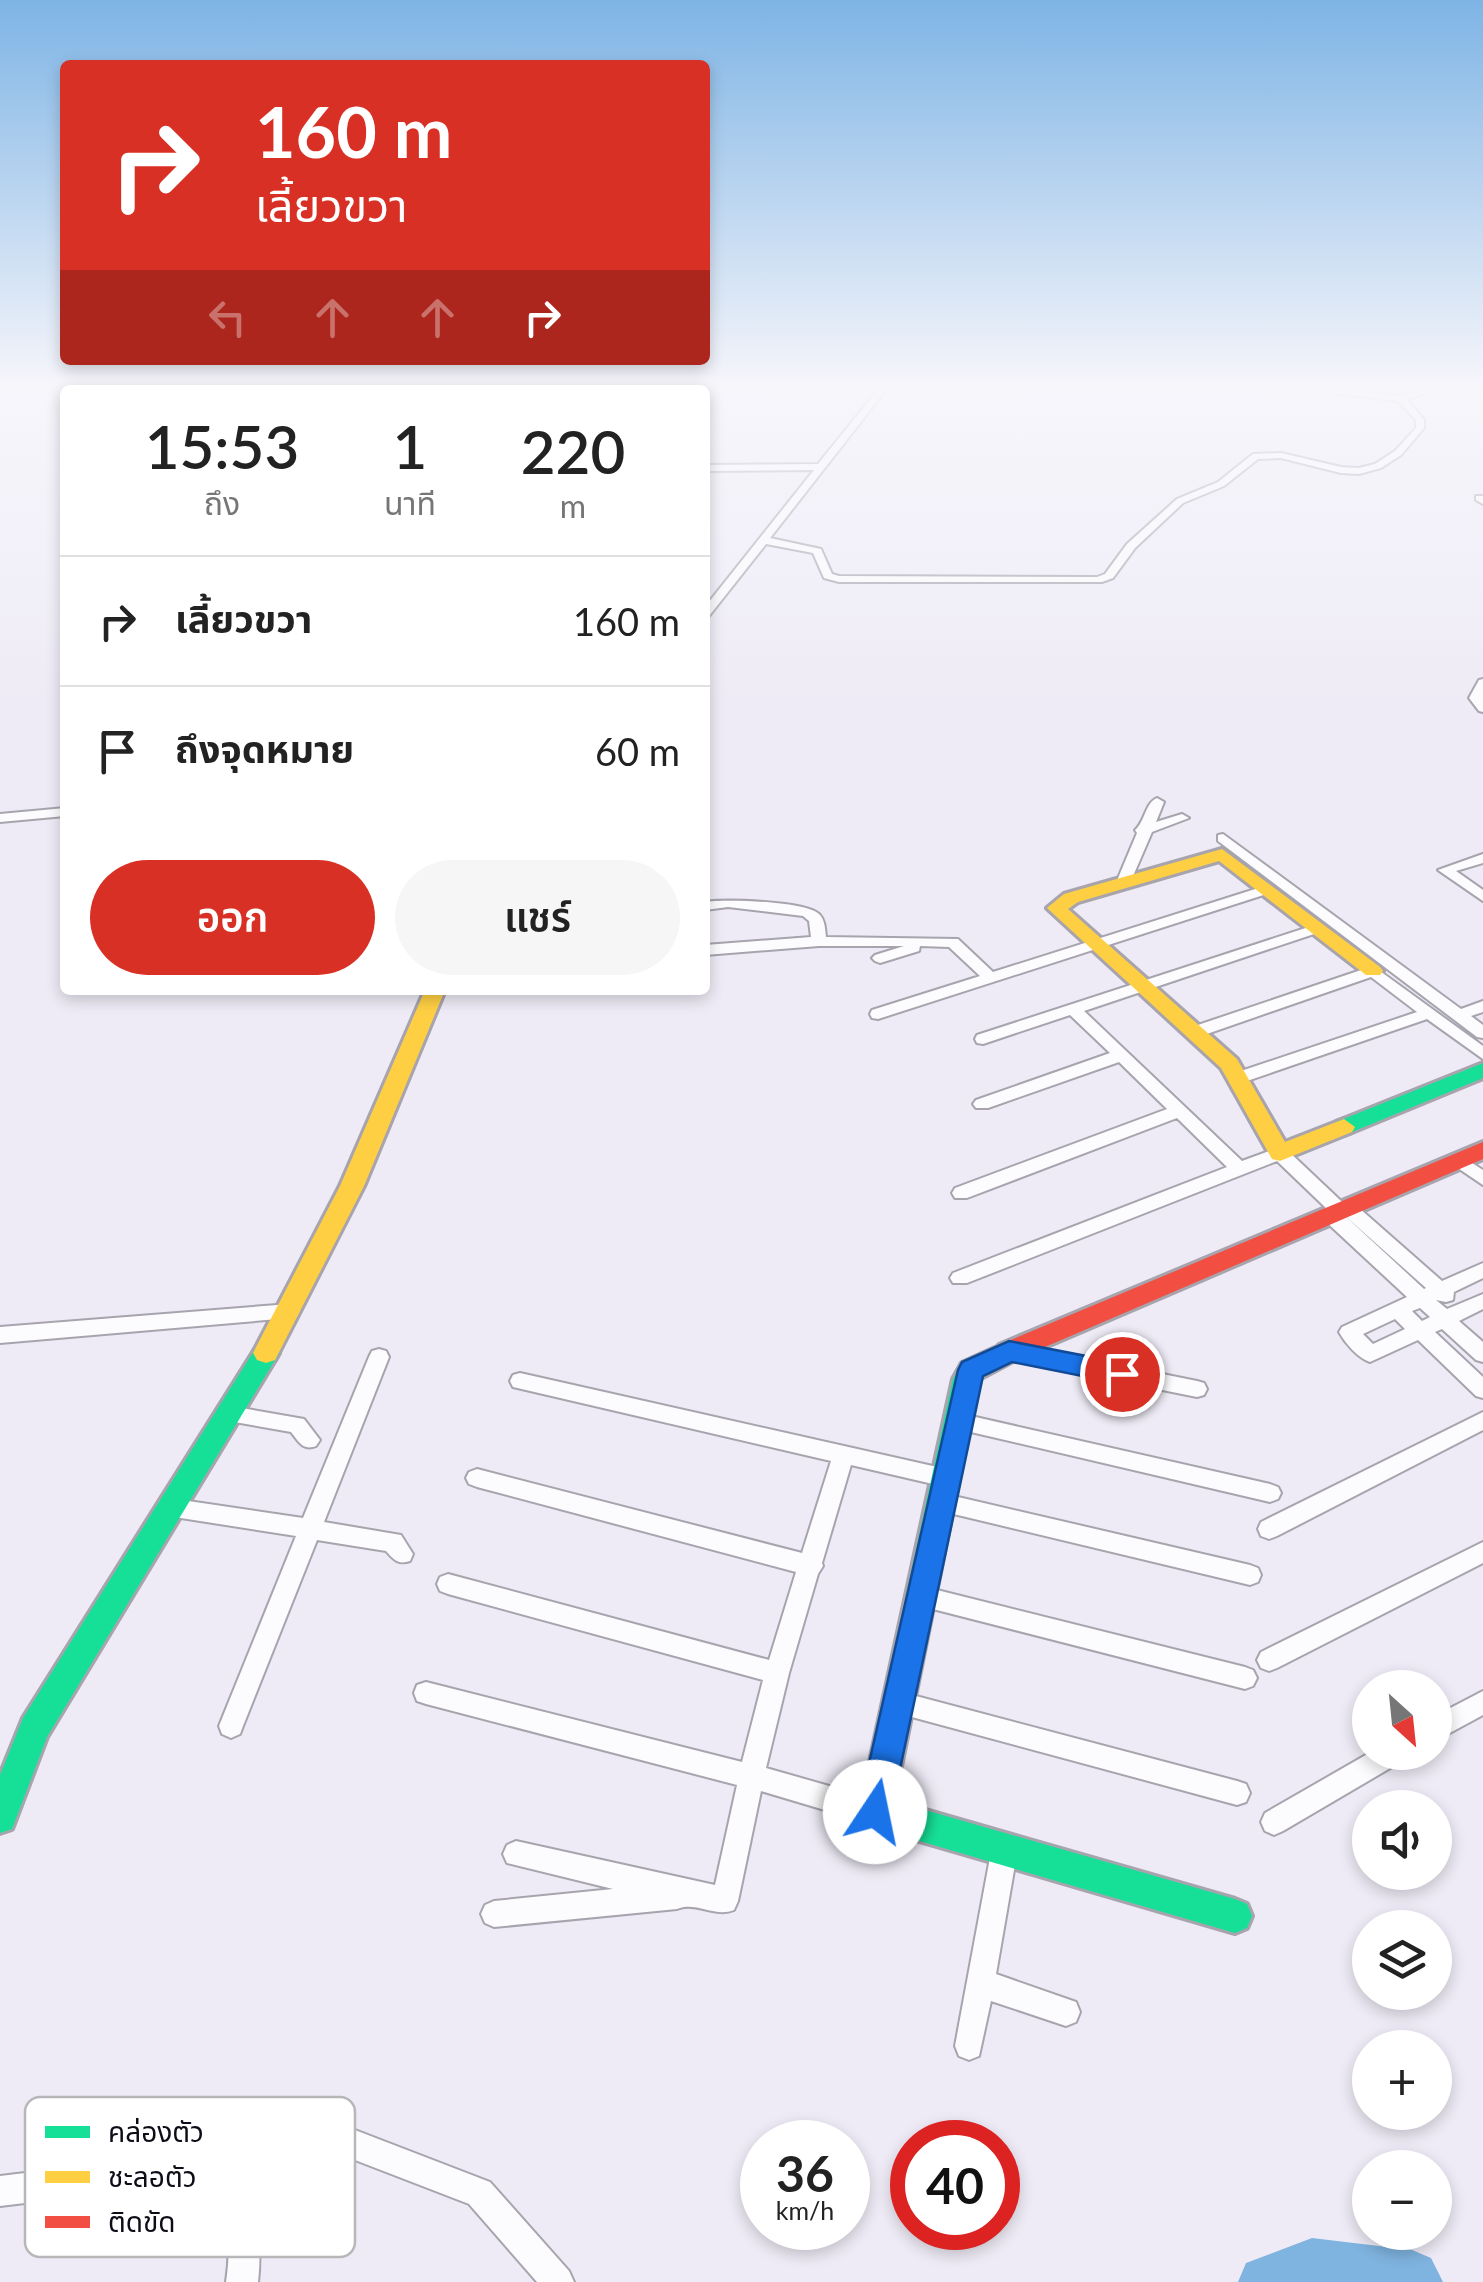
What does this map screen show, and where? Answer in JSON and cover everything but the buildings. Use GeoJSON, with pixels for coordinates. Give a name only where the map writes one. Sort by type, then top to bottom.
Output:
{"type":"FeatureCollection","features":[{"type":"Feature","properties":{"kind":"street"},"geometry":{"type":"LineString","coordinates":[[710,608],[798,492]]}},
{"type":"Feature","properties":{"kind":"street"},"geometry":{"type":"LineString","coordinates":[[764,540],[816,551],[828,576],[838,579],[1098,580],[1109,576],[1131,546],[1180,502],[1202,492]]}},
{"type":"Feature","properties":{"kind":"street"},"geometry":{"type":"LineString","coordinates":[[1483,683],[1475,698],[1483,708]]}},
{"type":"Feature","properties":{"kind":"street"},"geometry":{"type":"LineString","coordinates":[[1123,883],[1157,802]]}},
{"type":"Feature","properties":{"kind":"street"},"geometry":{"type":"LineString","coordinates":[[0,818],[60,812]]}},
{"type":"Feature","properties":{"kind":"street"},"geometry":{"type":"LineString","coordinates":[[1142,830],[1182,818]]}},
{"type":"Feature","properties":{"kind":"street"},"geometry":{"type":"LineString","coordinates":[[1224,838],[1483,1033]]}},
{"type":"Feature","properties":{"kind":"street"},"geometry":{"type":"LineString","coordinates":[[1483,1054],[1222,854],[1071,898],[1056,908],[1240,1077],[1280,1153],[1337,1210],[1454,1314],[1483,1354]]}},
{"type":"Feature","properties":{"kind":"street"},"geometry":{"type":"LineString","coordinates":[[1483,858],[1445,870],[1483,897]]}},
{"type":"Feature","properties":{"kind":"street"},"geometry":{"type":"LineString","coordinates":[[878,1014],[1268,890]]}},
{"type":"Feature","properties":{"kind":"street"},"geometry":{"type":"LineString","coordinates":[[710,905],[728,903],[807,912],[816,920],[819,941]]}},
{"type":"Feature","properties":{"kind":"street"},"geometry":{"type":"LineString","coordinates":[[983,1039],[1318,928]]}},
{"type":"Feature","properties":{"kind":"street"},"geometry":{"type":"LineString","coordinates":[[710,950],[819,941],[954,942],[992,978]]}},
{"type":"Feature","properties":{"kind":"street"},"geometry":{"type":"LineString","coordinates":[[880,958],[938,942]]}},
{"type":"Feature","properties":{"kind":"street"},"geometry":{"type":"LineString","coordinates":[[1195,1032],[1373,971]]}},
{"type":"Feature","properties":{"kind":"street"},"geometry":{"type":"LineString","coordinates":[[0,1816],[34,1729],[168,1507],[230,1414],[290,1310],[352,1186],[433,995]]}},
{"type":"Feature","properties":{"kind":"street"},"geometry":{"type":"LineString","coordinates":[[1459,1015],[1483,1006]]}},
{"type":"Feature","properties":{"kind":"street"},"geometry":{"type":"LineString","coordinates":[[1074,1009],[1240,1169]]}},
{"type":"Feature","properties":{"kind":"street"},"geometry":{"type":"LineString","coordinates":[[1240,1077],[1429,1013]]}},
{"type":"Feature","properties":{"kind":"street"},"geometry":{"type":"LineString","coordinates":[[982,1104],[1122,1056]]}},
{"type":"Feature","properties":{"kind":"street"},"geometry":{"type":"LineString","coordinates":[[960,1278],[1483,1070]]}},
{"type":"Feature","properties":{"kind":"street"},"geometry":{"type":"LineString","coordinates":[[960,1193],[1179,1111]]}},
{"type":"Feature","properties":{"kind":"street"},"geometry":{"type":"LineString","coordinates":[[875,1812],[971,1370],[1483,1150]]}},
{"type":"Feature","properties":{"kind":"street"},"geometry":{"type":"LineString","coordinates":[[1458,1160],[1483,1179]]}},
{"type":"Feature","properties":{"kind":"street"},"geometry":{"type":"LineString","coordinates":[[1483,1270],[1349,1332],[1370,1354],[1483,1301]]}},
{"type":"Feature","properties":{"kind":"street"},"geometry":{"type":"LineString","coordinates":[[0,1335],[290,1310]]}},
{"type":"Feature","properties":{"kind":"street"},"geometry":{"type":"LineString","coordinates":[[1398,1310],[1483,1390]]}},
{"type":"Feature","properties":{"kind":"street"},"geometry":{"type":"LineString","coordinates":[[1009,1351],[1197,1389]]}},
{"type":"Feature","properties":{"kind":"street"},"geometry":{"type":"LineString","coordinates":[[231,1726],[379,1358]]}},
{"type":"Feature","properties":{"kind":"street"},"geometry":{"type":"LineString","coordinates":[[520,1381],[843,1456],[944,1490],[1250,1575]]}},
{"type":"Feature","properties":{"kind":"street"},"geometry":{"type":"LineString","coordinates":[[230,1414],[297,1425],[309,1440]]}},
{"type":"Feature","properties":{"kind":"street"},"geometry":{"type":"LineString","coordinates":[[958,1420],[1270,1493]]}},
{"type":"Feature","properties":{"kind":"street"},"geometry":{"type":"LineString","coordinates":[[1269,1529],[1483,1420]]}},
{"type":"Feature","properties":{"kind":"street"},"geometry":{"type":"LineString","coordinates":[[516,1854],[725,1901],[777,1673],[843,1456]]}},
{"type":"Feature","properties":{"kind":"street"},"geometry":{"type":"LineString","coordinates":[[477,1478],[812,1566]]}},
{"type":"Feature","properties":{"kind":"street"},"geometry":{"type":"LineString","coordinates":[[168,1507],[310,1526],[343,1537],[393,1542],[402,1554]]}},
{"type":"Feature","properties":{"kind":"street"},"geometry":{"type":"LineString","coordinates":[[1269,1660],[1483,1552]]}},
{"type":"Feature","properties":{"kind":"street"},"geometry":{"type":"LineString","coordinates":[[448,1584],[777,1673]]}},
{"type":"Feature","properties":{"kind":"street"},"geometry":{"type":"LineString","coordinates":[[920,1596],[1245,1678]]}},
{"type":"Feature","properties":{"kind":"street"},"geometry":{"type":"LineString","coordinates":[[426,1694],[751,1776],[1236,1916]]}},
{"type":"Feature","properties":{"kind":"street"},"geometry":{"type":"LineString","coordinates":[[897,1702],[1237,1793]]}},
{"type":"Feature","properties":{"kind":"street"},"geometry":{"type":"LineString","coordinates":[[1452,1720],[1483,1702]]}},
{"type":"Feature","properties":{"kind":"street"},"geometry":{"type":"LineString","coordinates":[[1274,1822],[1364,1770]]}},
{"type":"Feature","properties":{"kind":"street"},"geometry":{"type":"LineString","coordinates":[[968,2046],[1005,1847]]}},
{"type":"Feature","properties":{"kind":"street"},"geometry":{"type":"LineString","coordinates":[[494,1914],[693,1894]]}},
{"type":"Feature","properties":{"kind":"street"},"geometry":{"type":"LineString","coordinates":[[980,1983],[1066,2012]]}},
{"type":"Feature","properties":{"kind":"street"},"geometry":{"type":"LineString","coordinates":[[355,2146],[479,2194],[558,2282]]}},
{"type":"Feature","properties":{"kind":"street"},"geometry":{"type":"LineString","coordinates":[[0,2192],[25,2189]]}},
{"type":"Feature","properties":{"kind":"street"},"geometry":{"type":"LineString","coordinates":[[242,2282],[246,2257]]}},
{"type":"Feature","properties":{"kind":"waterway"},"geometry":{"type":"LineString","coordinates":[[1265,2282],[1312,2265],[1412,2277],[1416,2282]]}},
{"type":"Feature","properties":{"kind":"traffic: fast"},"geometry":{"type":"LineString","coordinates":[[1344,1127],[1483,1070]]}},
{"type":"Feature","properties":{"kind":"traffic: fast"},"geometry":{"type":"LineString","coordinates":[[1008,1352],[971,1370],[966,1379],[875,1812],[1235,1916]]}},
{"type":"Feature","properties":{"kind":"traffic: fast"},"geometry":{"type":"LineString","coordinates":[[0,1817],[34,1729],[266,1353]]}},
{"type":"Feature","properties":{"kind":"traffic: slow"},"geometry":{"type":"LineString","coordinates":[[1344,1127],[1280,1153],[1229,1064],[1056,908],[1071,898],[1222,854],[1373,971]]}},
{"type":"Feature","properties":{"kind":"traffic: slow"},"geometry":{"type":"LineString","coordinates":[[266,1353],[352,1186],[433,995]]}},
{"type":"Feature","properties":{"kind":"traffic: jam"},"geometry":{"type":"LineString","coordinates":[[1008,1352],[1483,1150]]}},
{"type":"Feature","properties":{"kind":"route"},"geometry":{"type":"LineString","coordinates":[[875,1812],[971,1370],[1009,1351],[1122,1374]]}}]}
